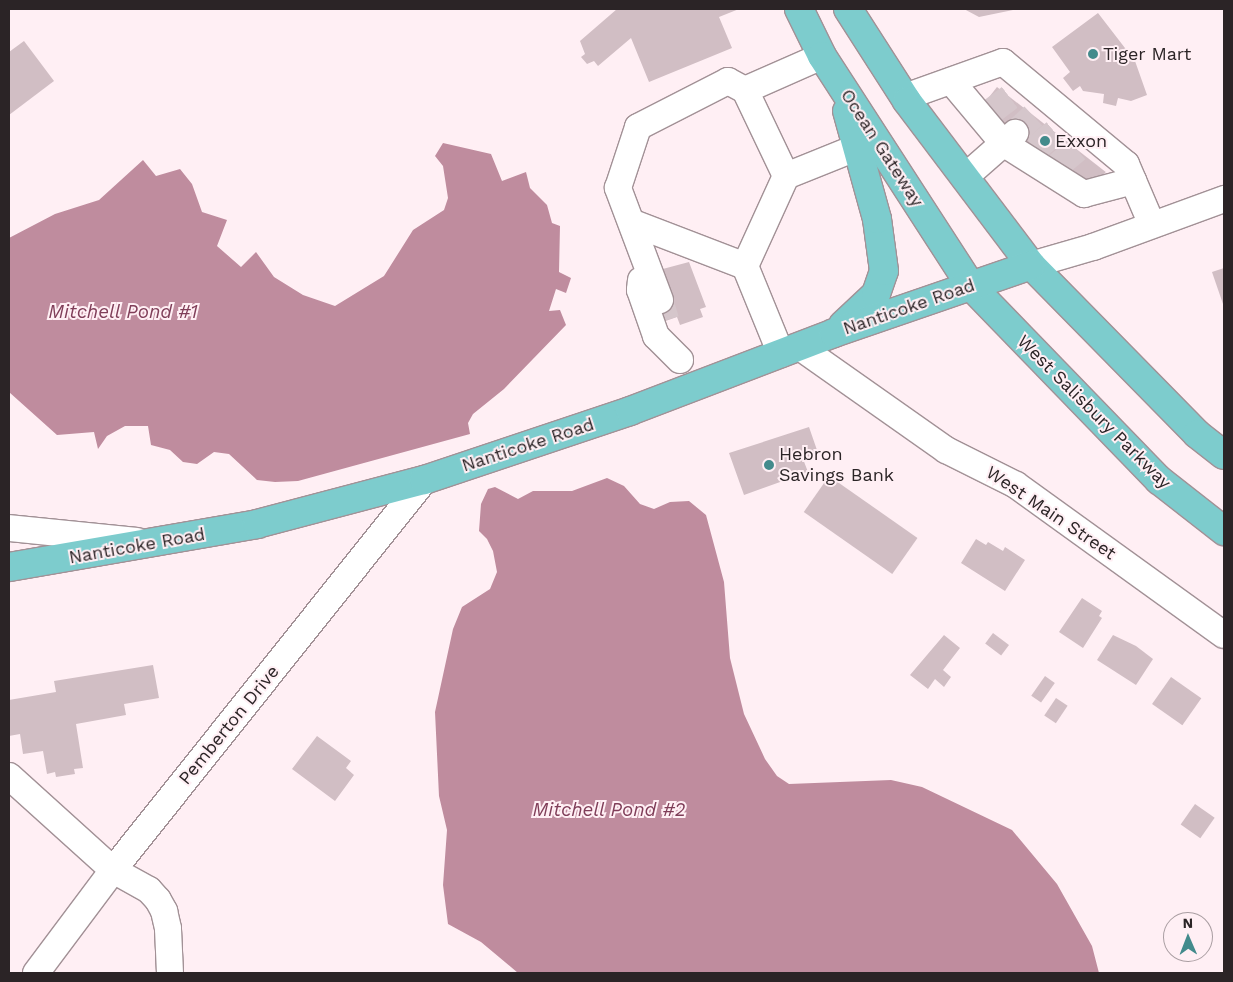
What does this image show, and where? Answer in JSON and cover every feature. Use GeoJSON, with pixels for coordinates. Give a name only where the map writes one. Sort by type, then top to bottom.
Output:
{"type":"FeatureCollection","features":[{"type":"Feature","properties":{"kind":"main road","name":"Ocean Gateway"},"geometry":{"type":"LineString","coordinates":[[799,9],[822,56],[970,285]]}},
{"type":"Feature","properties":{"kind":"main road"},"geometry":{"type":"LineString","coordinates":[[848,9],[905,97],[1031,265],[1197,434],[1224,455]]}},
{"type":"Feature","properties":{"kind":"main road"},"geometry":{"type":"LineString","coordinates":[[834,333],[876,294],[884,271],[883,249],[858,147],[837,78]]}},
{"type":"Feature","properties":{"kind":"main road","name":"Nanticoke Road"},"geometry":{"type":"LineString","coordinates":[[9,567],[159,543],[257,524],[424,480],[690,388],[834,333],[1031,265]]}},
{"type":"Feature","properties":{"kind":"main road","name":"West Salisbury Parkway"},"geometry":{"type":"LineString","coordinates":[[970,285],[1159,480],[1224,532]]}},
{"type":"Feature","properties":{"kind":"main road"},"geometry":{"type":"LineString","coordinates":[[9,583],[16,577],[55,561]]}},
{"type":"Feature","properties":{"kind":"street"},"geometry":{"type":"LineString","coordinates":[[745,90],[822,56]]}},
{"type":"Feature","properties":{"kind":"street"},"geometry":{"type":"LineString","coordinates":[[905,97],[1003,62],[1018,90],[1030,153],[1084,194],[1133,181]]}},
{"type":"Feature","properties":{"kind":"street"},"geometry":{"type":"LineString","coordinates":[[690,388],[634,223],[618,188],[638,127],[728,81],[745,90],[786,176]]}},
{"type":"Feature","properties":{"kind":"street"},"geometry":{"type":"LineString","coordinates":[[951,81],[985,116],[1025,124],[1062,126],[1083,143],[1126,164],[1152,224]]}},
{"type":"Feature","properties":{"kind":"street"},"geometry":{"type":"LineString","coordinates":[[965,177],[1025,124]]}},
{"type":"Feature","properties":{"kind":"street"},"geometry":{"type":"LineString","coordinates":[[745,266],[786,176],[858,147]]}},
{"type":"Feature","properties":{"kind":"street"},"geometry":{"type":"LineString","coordinates":[[1031,265],[1224,199]]}},
{"type":"Feature","properties":{"kind":"street"},"geometry":{"type":"LineString","coordinates":[[634,223],[745,266],[790,350]]}},
{"type":"Feature","properties":{"kind":"street"},"geometry":{"type":"LineString","coordinates":[[645,257],[640,290],[652,327],[656,336],[680,360]]}},
{"type":"Feature","properties":{"kind":"street","name":"West Main Street"},"geometry":{"type":"LineString","coordinates":[[790,350],[946,450],[966,458],[1016,485],[1224,635]]}},
{"type":"Feature","properties":{"kind":"street","name":"Pemberton Drive"},"geometry":{"type":"LineString","coordinates":[[36,973],[113,870],[424,480]]}},
{"type":"Feature","properties":{"kind":"street"},"geometry":{"type":"LineString","coordinates":[[9,528],[159,543]]}},
{"type":"Feature","properties":{"kind":"street"},"geometry":{"type":"LineString","coordinates":[[12,784],[113,870],[148,890],[164,911],[170,973],[166,973]]}},
{"type":"Feature","properties":{"kind":"water","name":"Mitchell Pond #1"},"geometry":{"type":"Polygon","coordinates":[[[443,143],[491,154],[502,181],[526,172],[530,188],[547,205],[552,223],[560,226],[559,272],[571,278],[566,293],[556,289],[549,311],[560,310],[566,325],[504,389],[473,414],[468,423],[470,434],[298,481],[275,482],[257,480],[229,454],[214,452],[197,464],[183,462],[170,450],[151,445],[148,426],[125,426],[107,436],[98,449],[94,432],[57,435],[9,392],[9,238],[55,214],[99,200],[143,160],[156,176],[180,169],[192,184],[202,212],[227,220],[217,246],[241,267],[256,252],[274,277],[303,295],[335,306],[384,276],[413,230],[444,210],[448,198],[443,166],[435,156],[443,143]]]}},
{"type":"Feature","properties":{"kind":"water","name":"Mitchell Pond #2"},"geometry":{"type":"Polygon","coordinates":[[[607,478],[624,486],[640,504],[654,509],[670,502],[689,501],[706,515],[724,582],[730,658],[744,714],[765,759],[777,776],[789,784],[891,780],[922,787],[1012,830],[1057,884],[1092,946],[1099,973],[518,973],[481,942],[448,924],[443,885],[447,830],[439,796],[435,712],[453,629],[462,607],[490,589],[497,572],[493,551],[487,539],[479,531],[481,504],[488,489],[495,487],[518,499],[533,491],[572,491],[607,478]]]}},
{"type":"Feature","properties":{"kind":"building"},"geometry":{"type":"Polygon","coordinates":[[[617,9],[739,9],[719,17],[732,48],[649,82],[631,38],[598,66],[594,61],[587,64],[581,57],[585,54],[580,41],[617,9]]]}},
{"type":"Feature","properties":{"kind":"building"},"geometry":{"type":"Polygon","coordinates":[[[964,9],[1013,9],[1013,10],[979,17],[964,9]]]}},
{"type":"Feature","properties":{"kind":"building","name":"Tiger Mart"},"geometry":{"type":"Polygon","coordinates":[[[1098,13],[1135,61],[1147,95],[1131,101],[1118,98],[1116,106],[1103,103],[1104,94],[1083,91],[1080,86],[1073,91],[1063,78],[1070,72],[1052,47],[1098,13]]]}},
{"type":"Feature","properties":{"kind":"building"},"geometry":{"type":"Polygon","coordinates":[[[24,41],[54,81],[9,115],[9,52],[24,41]]]}},
{"type":"Feature","properties":{"kind":"building","name":"Exxon"},"geometry":{"type":"Polygon","coordinates":[[[997,87],[1106,172],[1089,193],[980,108],[997,87]]]}},
{"type":"Feature","properties":{"kind":"building"},"geometry":{"type":"Polygon","coordinates":[[[689,262],[706,307],[700,309],[703,317],[680,325],[677,317],[657,324],[659,270],[689,262]]]}},
{"type":"Feature","properties":{"kind":"building"},"geometry":{"type":"Polygon","coordinates":[[[1224,268],[1224,307],[1212,272],[1224,268]]]}},
{"type":"Feature","properties":{"kind":"building","name":"Hebron Savings Bank"},"geometry":{"type":"Polygon","coordinates":[[[809,427],[818,453],[803,459],[808,472],[744,495],[729,453],[809,427]]]}},
{"type":"Feature","properties":{"kind":"building"},"geometry":{"type":"Polygon","coordinates":[[[829,476],[917,538],[892,574],[804,512],[829,476]]]}},
{"type":"Feature","properties":{"kind":"building"},"geometry":{"type":"Polygon","coordinates":[[[976,539],[986,545],[988,542],[1003,551],[1005,547],[1025,560],[1005,591],[961,563],[976,539]]]}},
{"type":"Feature","properties":{"kind":"building"},"geometry":{"type":"Polygon","coordinates":[[[1082,598],[1102,611],[1099,616],[1102,618],[1083,648],[1059,632],[1082,598]]]}},
{"type":"Feature","properties":{"kind":"building"},"geometry":{"type":"Polygon","coordinates":[[[993,633],[1009,645],[1001,655],[985,643],[993,633]]]}},
{"type":"Feature","properties":{"kind":"building"},"geometry":{"type":"Polygon","coordinates":[[[944,635],[960,648],[943,670],[951,677],[944,687],[935,679],[928,689],[910,675],[944,635]]]}},
{"type":"Feature","properties":{"kind":"building"},"geometry":{"type":"Polygon","coordinates":[[[1113,635],[1136,646],[1153,659],[1136,685],[1097,660],[1113,635]]]}},
{"type":"Feature","properties":{"kind":"building"},"geometry":{"type":"Polygon","coordinates":[[[153,665],[159,698],[124,704],[126,715],[76,724],[83,768],[74,769],[75,774],[56,777],[55,772],[47,774],[43,751],[23,754],[20,734],[9,736],[9,700],[56,692],[54,681],[153,665]]]}},
{"type":"Feature","properties":{"kind":"building"},"geometry":{"type":"Polygon","coordinates":[[[1045,676],[1055,683],[1041,703],[1031,696],[1045,676]]]}},
{"type":"Feature","properties":{"kind":"building"},"geometry":{"type":"Polygon","coordinates":[[[1171,677],[1201,698],[1182,725],[1152,704],[1171,677]]]}},
{"type":"Feature","properties":{"kind":"building"},"geometry":{"type":"Polygon","coordinates":[[[1056,698],[1068,706],[1056,723],[1044,715],[1056,698]]]}},
{"type":"Feature","properties":{"kind":"building"},"geometry":{"type":"Polygon","coordinates":[[[317,736],[351,761],[346,768],[354,775],[335,801],[292,769],[317,736]]]}},
{"type":"Feature","properties":{"kind":"building"},"geometry":{"type":"Polygon","coordinates":[[[1195,804],[1215,818],[1200,838],[1181,824],[1195,804]]]}},
{"type":"Feature","properties":{"kind":"tunnel"},"geometry":{"type":"LineString","coordinates":[[989,113],[1010,97]]}},
{"type":"Feature","properties":{"kind":"tunnel"},"geometry":{"type":"LineString","coordinates":[[1015,133],[1033,116]]}},
{"type":"Feature","properties":{"kind":"tunnel"},"geometry":{"type":"LineString","coordinates":[[1035,149],[1055,132]]}},
{"type":"Feature","properties":{"kind":"tunnel"},"geometry":{"type":"LineString","coordinates":[[1057,166],[1077,149]]}},
{"type":"Feature","properties":{"kind":"tunnel"},"geometry":{"type":"LineString","coordinates":[[660,300],[666,320]]}},
{"type":"Feature","properties":{"kind":"place","name":"Tiger Mart"},"geometry":{"type":"Point","coordinates":[1093,54]}},
{"type":"Feature","properties":{"kind":"place","name":"Exxon"},"geometry":{"type":"Point","coordinates":[1045,141]}},
{"type":"Feature","properties":{"kind":"place","name":"Hebron Savings Bank"},"geometry":{"type":"Point","coordinates":[769,465]}}]}
